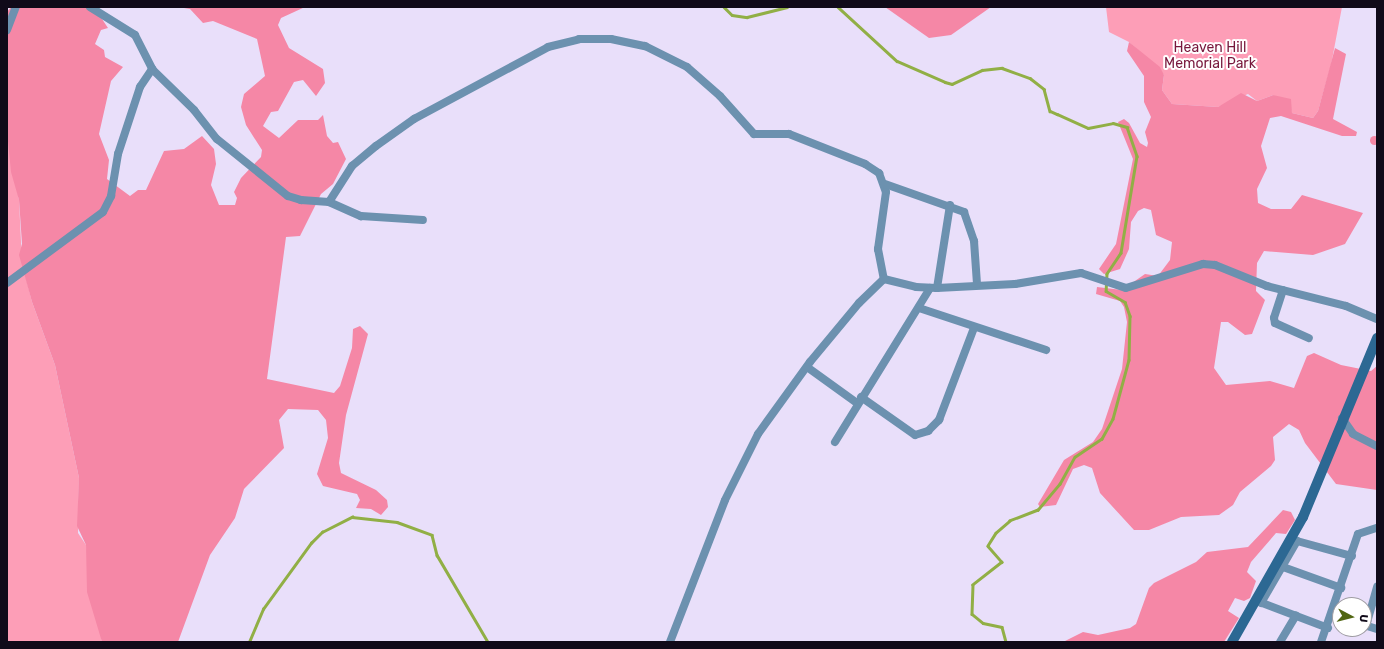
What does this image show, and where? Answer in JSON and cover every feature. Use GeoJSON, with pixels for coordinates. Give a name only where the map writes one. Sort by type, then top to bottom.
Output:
{"type":"FeatureCollection","features":[{"type":"Feature","properties":{"kind":"street"},"geometry":{"type":"LineString","coordinates":[[7,30],[16,7]]}},
{"type":"Feature","properties":{"kind":"street"},"geometry":{"type":"LineString","coordinates":[[90,7],[135,35],[152,69],[194,110],[217,139],[288,196],[329,202],[361,216],[423,220]]}},
{"type":"Feature","properties":{"kind":"street"},"geometry":{"type":"LineString","coordinates":[[329,202],[357,162],[414,118],[548,46],[579,39],[629,42],[669,56],[706,82],[746,129],[761,135],[789,134],[809,140],[865,164],[879,173],[885,184],[878,249],[884,279]]}},
{"type":"Feature","properties":{"kind":"street"},"geometry":{"type":"LineString","coordinates":[[7,283],[103,212],[111,196],[118,154],[140,87],[152,69]]}},
{"type":"Feature","properties":{"kind":"street"},"geometry":{"type":"LineString","coordinates":[[885,184],[950,205],[964,212],[971,224],[977,284]]}},
{"type":"Feature","properties":{"kind":"street"},"geometry":{"type":"LineString","coordinates":[[835,442],[859,400],[919,308],[934,288],[950,205]]}},
{"type":"Feature","properties":{"kind":"street"},"geometry":{"type":"LineString","coordinates":[[884,279],[934,288],[977,284],[1015,284],[1065,273],[1081,273],[1112,284],[1131,288],[1203,264],[1227,268],[1283,290],[1346,306],[1377,318]]}},
{"type":"Feature","properties":{"kind":"street"},"geometry":{"type":"LineString","coordinates":[[670,642],[725,500],[752,444],[807,367],[859,303],[884,279]]}},
{"type":"Feature","properties":{"kind":"street"},"geometry":{"type":"LineString","coordinates":[[1283,290],[1274,318],[1275,323],[1309,338]]}},
{"type":"Feature","properties":{"kind":"street"},"geometry":{"type":"LineString","coordinates":[[919,308],[974,328],[1046,350]]}},
{"type":"Feature","properties":{"kind":"street"},"geometry":{"type":"LineString","coordinates":[[807,367],[859,400],[921,435],[939,420],[974,328]]}},
{"type":"Feature","properties":{"kind":"street"},"geometry":{"type":"LineString","coordinates":[[1259,602],[1303,517],[1342,418],[1377,338]]}},
{"type":"Feature","properties":{"kind":"street"},"geometry":{"type":"LineString","coordinates":[[1342,418],[1353,434],[1377,446]]}},
{"type":"Feature","properties":{"kind":"street"},"geometry":{"type":"LineString","coordinates":[[1339,597],[1341,588],[1360,532],[1377,528]]}},
{"type":"Feature","properties":{"kind":"street"},"geometry":{"type":"LineString","coordinates":[[1232,642],[1283,567],[1297,541],[1352,556]]}},
{"type":"Feature","properties":{"kind":"street"},"geometry":{"type":"LineString","coordinates":[[1283,567],[1341,588]]}},
{"type":"Feature","properties":{"kind":"street"},"geometry":{"type":"LineString","coordinates":[[1372,603],[1377,587]]}},
{"type":"Feature","properties":{"kind":"street"},"geometry":{"type":"LineString","coordinates":[[1259,602],[1328,628]]}},
{"type":"Feature","properties":{"kind":"street"},"geometry":{"type":"LineString","coordinates":[[1280,642],[1296,615]]}},
{"type":"Feature","properties":{"kind":"street"},"geometry":{"type":"LineString","coordinates":[[1321,642],[1332,622]]}},
{"type":"Feature","properties":{"kind":"green space","name":"Heaven Hill Memorial Park"},"geometry":{"type":"Polygon","coordinates":[[[1106,7],[1342,7],[1331,65],[1318,111],[1313,118],[1292,113],[1290,106],[1273,95],[1257,101],[1248,94],[1218,107],[1172,104],[1162,90],[1164,75],[1157,67],[1129,42],[1109,32],[1106,7]]]}},
{"type":"Feature","properties":{"kind":"green space"},"geometry":{"type":"Polygon","coordinates":[[[7,131],[19,200],[22,262],[32,302],[55,365],[79,478],[78,533],[86,545],[102,642],[7,642],[7,131]]]}},
{"type":"Feature","properties":{"kind":"shaded area"},"geometry":{"type":"Polygon","coordinates":[[[11,7],[85,7],[102,19],[108,28],[101,30],[95,44],[104,50],[105,57],[123,67],[111,81],[99,134],[109,160],[107,179],[130,196],[138,190],[146,190],[164,151],[184,149],[202,136],[214,149],[216,164],[211,185],[219,205],[235,205],[237,198],[234,192],[241,178],[261,157],[262,150],[246,125],[241,107],[244,94],[265,76],[257,39],[213,21],[203,23],[190,9],[178,7],[305,7],[281,18],[278,25],[289,48],[323,69],[325,83],[316,96],[303,80],[294,82],[278,111],[271,112],[263,126],[279,138],[298,120],[318,120],[323,115],[327,136],[333,143],[338,142],[346,159],[333,184],[321,194],[300,236],[286,237],[267,379],[334,393],[340,386],[352,348],[353,329],[360,326],[368,334],[346,415],[339,463],[341,473],[376,490],[387,500],[388,507],[381,515],[371,509],[356,508],[360,500],[357,494],[323,486],[317,474],[328,438],[326,420],[318,410],[288,409],[279,420],[284,448],[244,489],[235,518],[210,555],[178,642],[102,642],[87,592],[86,545],[77,526],[79,478],[55,365],[32,302],[19,255],[22,244],[19,200],[11,172],[7,131],[7,12],[11,7]]]}},
{"type":"Feature","properties":{"kind":"shaded area"},"geometry":{"type":"Polygon","coordinates":[[[885,7],[991,7],[951,35],[929,38],[885,7]]]}},
{"type":"Feature","properties":{"kind":"shaded area"},"geometry":{"type":"Polygon","coordinates":[[[1129,42],[1160,67],[1164,75],[1162,90],[1172,104],[1218,107],[1241,93],[1257,101],[1273,95],[1291,99],[1292,113],[1313,118],[1318,111],[1335,48],[1346,54],[1333,119],[1357,132],[1356,136],[1342,136],[1281,116],[1270,118],[1261,146],[1267,168],[1257,189],[1258,203],[1271,209],[1291,209],[1302,195],[1363,213],[1345,244],[1313,255],[1264,251],[1257,263],[1256,291],[1265,300],[1252,334],[1245,335],[1228,322],[1221,322],[1214,368],[1226,385],[1270,381],[1294,388],[1307,356],[1314,353],[1341,365],[1371,371],[1377,366],[1377,490],[1336,484],[1305,443],[1299,430],[1289,424],[1273,437],[1275,460],[1271,466],[1240,492],[1233,505],[1219,515],[1181,517],[1149,530],[1134,530],[1100,493],[1092,468],[1084,465],[1073,469],[1056,505],[1040,507],[1038,504],[1064,460],[1093,442],[1102,429],[1122,369],[1127,322],[1124,307],[1120,301],[1096,294],[1097,287],[1122,290],[1145,274],[1158,276],[1170,260],[1172,242],[1156,235],[1151,210],[1144,208],[1138,211],[1131,222],[1129,249],[1120,269],[1104,274],[1099,269],[1116,244],[1133,159],[1118,122],[1124,119],[1129,123],[1140,143],[1147,147],[1148,143],[1145,132],[1151,117],[1144,102],[1144,76],[1127,51],[1129,42]]]}},
{"type":"Feature","properties":{"kind":"shaded area"},"geometry":{"type":"Polygon","coordinates":[[[1374,135],[1379,140],[1374,145],[1369,140],[1374,135]]]}},
{"type":"Feature","properties":{"kind":"shaded area"},"geometry":{"type":"Polygon","coordinates":[[[1283,510],[1291,512],[1295,520],[1286,534],[1276,533],[1251,562],[1247,572],[1256,581],[1250,598],[1244,601],[1235,598],[1228,611],[1239,618],[1224,642],[1063,642],[1083,632],[1098,635],[1130,628],[1136,624],[1149,588],[1154,583],[1196,562],[1207,552],[1248,547],[1283,510]]]}},
{"type":"Feature","properties":{"kind":"waterway"},"geometry":{"type":"LineString","coordinates":[[724,7],[732,15],[747,17],[787,7]]}},
{"type":"Feature","properties":{"kind":"waterway"},"geometry":{"type":"LineString","coordinates":[[838,7],[897,61],[945,82],[952,84],[982,70],[1002,68],[1030,78],[1044,89],[1050,111],[1088,128],[1113,123],[1127,127],[1137,156],[1121,253],[1107,274],[1106,291],[1125,302],[1130,316],[1129,360],[1113,419],[1102,439],[1075,457],[1060,484],[1038,510],[1010,521],[996,533],[988,546],[1002,562],[973,585],[972,614],[983,623],[1002,627],[1006,642]]}},
{"type":"Feature","properties":{"kind":"waterway"},"geometry":{"type":"LineString","coordinates":[[249,642],[263,609],[311,543],[322,532],[352,517],[397,522],[432,535],[437,555],[488,642]]}}]}
